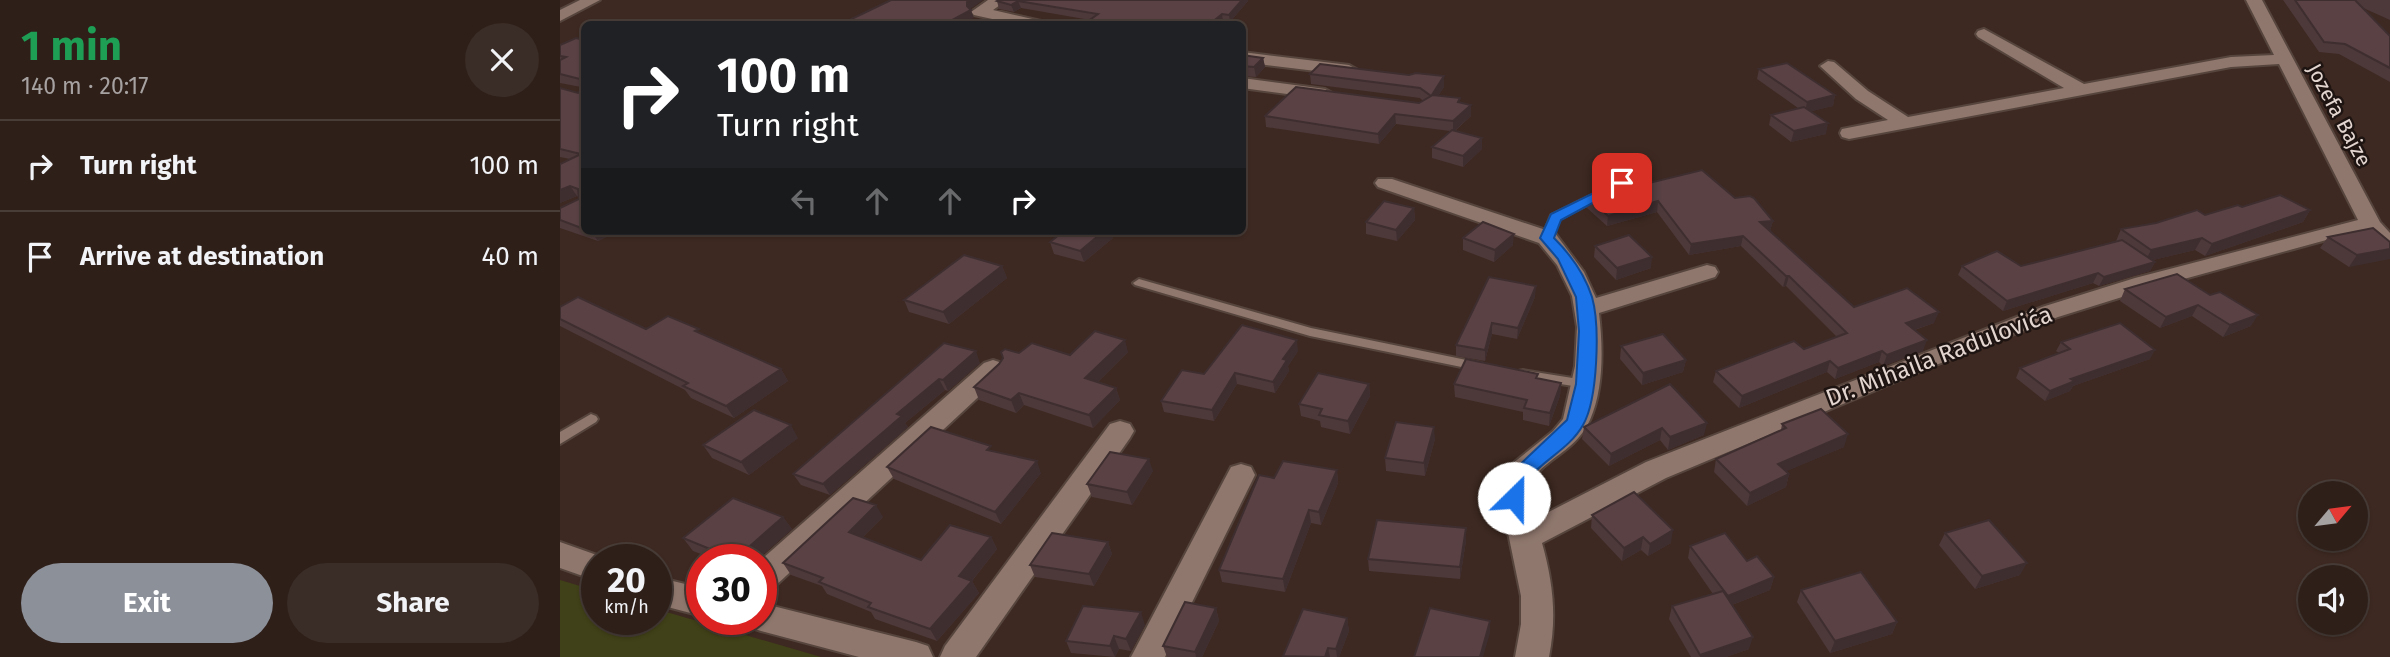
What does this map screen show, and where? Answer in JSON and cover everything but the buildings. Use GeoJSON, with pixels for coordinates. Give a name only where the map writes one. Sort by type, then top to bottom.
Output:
{"type":"FeatureCollection","features":[{"type":"Feature","properties":{"kind":"street"},"geometry":{"type":"LineString","coordinates":[[560,16],[592,0]]}},
{"type":"Feature","properties":{"kind":"street"},"geometry":{"type":"LineString","coordinates":[[999,0],[979,12],[1021,21]]}},
{"type":"Feature","properties":{"kind":"street","name":"Jozefa Bajze"},"geometry":{"type":"LineString","coordinates":[[2254,0],[2371,225],[2390,246]]}},
{"type":"Feature","properties":{"kind":"street"},"geometry":{"type":"LineString","coordinates":[[1984,34],[2081,90]]}},
{"type":"Feature","properties":{"kind":"street"},"geometry":{"type":"LineString","coordinates":[[1246,57],[1371,73]]}},
{"type":"Feature","properties":{"kind":"street"},"geometry":{"type":"LineString","coordinates":[[1849,133],[2231,62],[2284,59]]}},
{"type":"Feature","properties":{"kind":"street"},"geometry":{"type":"LineString","coordinates":[[1828,66],[1862,95],[1905,123]]}},
{"type":"Feature","properties":{"kind":"street"},"geometry":{"type":"LineString","coordinates":[[1246,84],[1338,96]]}},
{"type":"Feature","properties":{"kind":"street"},"geometry":{"type":"LineString","coordinates":[[1385,183],[1547,238],[1573,271],[1587,309],[1585,384],[1581,410],[1575,423],[1561,440],[1523,471],[1516,484],[1514,498],[1540,600],[1539,628],[1532,657]]}},
{"type":"Feature","properties":{"kind":"street","name":"Dr. Mihaila Radulovića"},"geometry":{"type":"LineString","coordinates":[[1525,538],[1656,470],[1914,364],[2050,312],[2143,283],[2351,227],[2371,225]]}},
{"type":"Feature","properties":{"kind":"street"},"geometry":{"type":"LineString","coordinates":[[1587,309],[1707,272]]}},
{"type":"Feature","properties":{"kind":"street"},"geometry":{"type":"LineString","coordinates":[[777,565],[993,369]]}},
{"type":"Feature","properties":{"kind":"street"},"geometry":{"type":"LineString","coordinates":[[957,657],[1120,431]]}},
{"type":"Feature","properties":{"kind":"street"},"geometry":{"type":"LineString","coordinates":[[1148,657],[1241,475]]}},
{"type":"Feature","properties":{"kind":"street"},"geometry":{"type":"LineString","coordinates":[[560,555],[581,562]]}},
{"type":"Feature","properties":{"kind":"street"},"geometry":{"type":"LineString","coordinates":[[777,621],[916,657]]}},
{"type":"Feature","properties":{"kind":"lane"},"geometry":{"type":"LineString","coordinates":[[1547,238],[1555,217],[1622,183]]}},
{"type":"Feature","properties":{"kind":"lane"},"geometry":{"type":"LineString","coordinates":[[1139,283],[1310,332],[1507,372],[1585,384]]}},
{"type":"Feature","properties":{"kind":"lane"},"geometry":{"type":"LineString","coordinates":[[560,439],[591,419]]}},
{"type":"Feature","properties":{"kind":"shaded area"},"geometry":{"type":"Polygon","coordinates":[[[560,580],[581,586],[581,635],[672,635],[672,614],[686,618],[686,635],[745,635],[821,657],[560,657],[560,580]]]}},
{"type":"Feature","properties":{"kind":"route"},"geometry":{"type":"LineString","coordinates":[[1514,498],[1519,477],[1561,440],[1575,423],[1581,410],[1585,384],[1588,353],[1587,309],[1584,297],[1573,271],[1547,238],[1555,217],[1622,183]]}}]}
